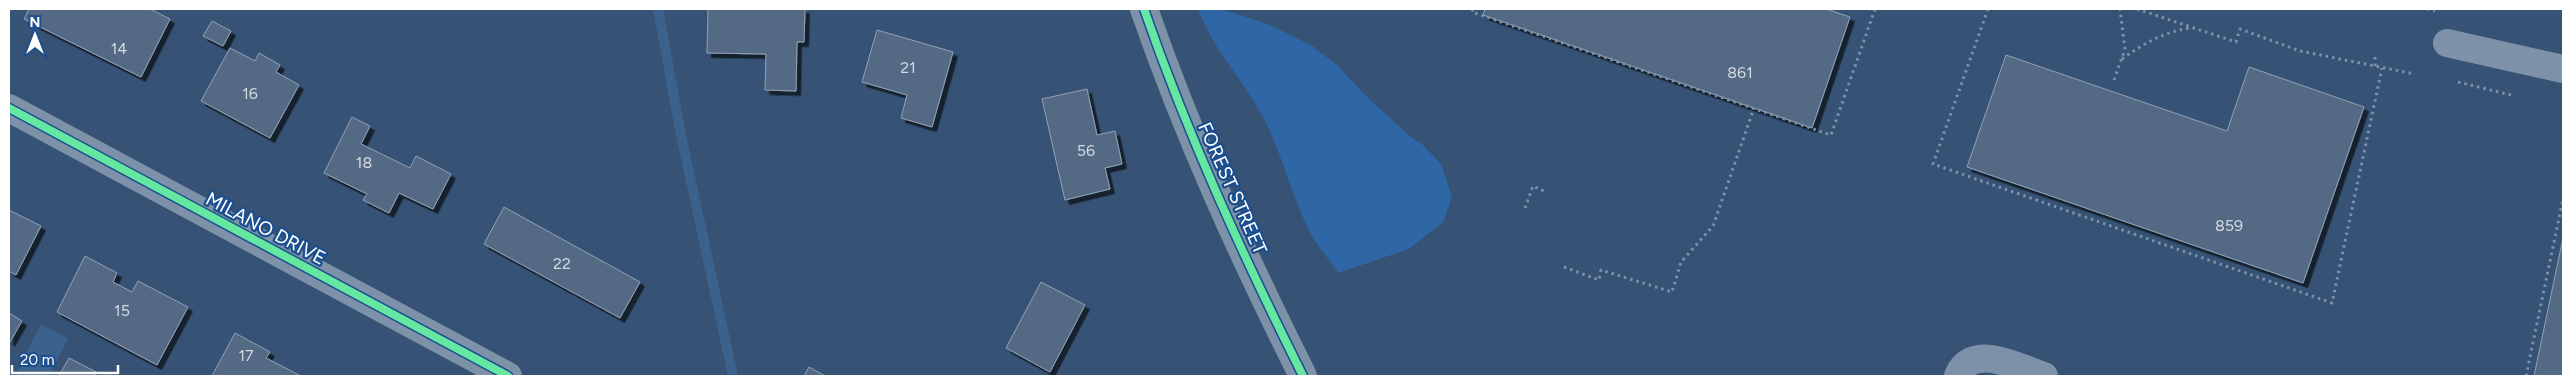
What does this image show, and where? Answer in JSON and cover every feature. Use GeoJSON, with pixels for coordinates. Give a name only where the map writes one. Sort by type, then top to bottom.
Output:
{"type":"FeatureCollection","features":[{"type":"Feature","properties":{"kind":"street","name":"FOREST STREET"},"geometry":{"type":"LineString","coordinates":[[1144,9],[1184,118],[1220,203],[1303,376]]}},
{"type":"Feature","properties":{"kind":"street"},"geometry":{"type":"LineString","coordinates":[[2447,43],[2563,69]]}},
{"type":"Feature","properties":{"kind":"street","name":"MILANO DRIVE"},"geometry":{"type":"LineString","coordinates":[[9,108],[508,376]]}},
{"type":"Feature","properties":{"kind":"street"},"geometry":{"type":"LineString","coordinates":[[1958,376],[1966,364],[1983,357],[2044,376]]}},
{"type":"Feature","properties":{"kind":"path"},"geometry":{"type":"LineString","coordinates":[[1473,9],[1472,12],[1831,135],[1875,9]]}},
{"type":"Feature","properties":{"kind":"path"},"geometry":{"type":"LineString","coordinates":[[1988,9],[1933,164],[2332,303],[2382,68]]}},
{"type":"Feature","properties":{"kind":"path"},"geometry":{"type":"LineString","coordinates":[[2114,80],[2125,49],[2120,9]]}},
{"type":"Feature","properties":{"kind":"path"},"geometry":{"type":"LineString","coordinates":[[2137,9],[2236,42],[2240,29],[2300,51],[2415,74]]}},
{"type":"Feature","properties":{"kind":"path"},"geometry":{"type":"LineString","coordinates":[[2427,9],[2435,11]]}},
{"type":"Feature","properties":{"kind":"path"},"geometry":{"type":"LineString","coordinates":[[2122,59],[2143,44],[2177,30],[2194,28]]}},
{"type":"Feature","properties":{"kind":"path"},"geometry":{"type":"LineString","coordinates":[[2375,66],[2376,55]]}},
{"type":"Feature","properties":{"kind":"path"},"geometry":{"type":"LineString","coordinates":[[2458,82],[2511,95]]}},
{"type":"Feature","properties":{"kind":"path"},"geometry":{"type":"LineString","coordinates":[[1564,268],[1600,280],[1601,270],[1672,292],[1681,262],[1712,226],[1754,108]]}},
{"type":"Feature","properties":{"kind":"path"},"geometry":{"type":"LineString","coordinates":[[1525,208],[1533,186],[1544,191]]}},
{"type":"Feature","properties":{"kind":"path"},"geometry":{"type":"LineString","coordinates":[[2526,376],[2563,200]]}},
{"type":"Feature","properties":{"kind":"shaded area"},"geometry":{"type":"Polygon","coordinates":[[[1198,9],[1218,9],[1270,25],[1311,45],[1338,66],[1368,98],[1411,137],[1423,145],[1441,164],[1452,197],[1443,222],[1409,249],[1338,273],[1308,229],[1264,119],[1221,53],[1198,9]]]}},
{"type":"Feature","properties":{"kind":"shaded area"},"geometry":{"type":"Polygon","coordinates":[[[41,324],[68,338],[49,376],[20,376],[16,374],[41,324]]]}},
{"type":"Feature","properties":{"kind":"building"},"geometry":{"type":"Polygon","coordinates":[[[29,9],[150,9],[170,19],[141,77],[24,19],[29,9]]]}},
{"type":"Feature","properties":{"kind":"building"},"geometry":{"type":"Polygon","coordinates":[[[708,9],[805,9],[804,42],[797,42],[796,91],[765,90],[766,54],[707,53],[708,9]]]}},
{"type":"Feature","properties":{"kind":"building"},"geometry":{"type":"Polygon","coordinates":[[[1485,9],[1826,9],[1850,17],[1812,128],[1483,15],[1485,9]]]}},
{"type":"Feature","properties":{"kind":"building"},"geometry":{"type":"Polygon","coordinates":[[[212,21],[231,31],[223,46],[203,36],[212,21]]]}},
{"type":"Feature","properties":{"kind":"building"},"geometry":{"type":"Polygon","coordinates":[[[877,30],[953,52],[932,127],[901,118],[907,95],[862,82],[877,30]]]}},
{"type":"Feature","properties":{"kind":"building"},"geometry":{"type":"Polygon","coordinates":[[[230,48],[255,61],[259,53],[280,65],[276,72],[299,85],[270,138],[201,101],[230,48]]]}},
{"type":"Feature","properties":{"kind":"building"},"geometry":{"type":"Polygon","coordinates":[[[2006,55],[2227,131],[2249,67],[2364,107],[2303,283],[1967,167],[2006,55]]]}},
{"type":"Feature","properties":{"kind":"building"},"geometry":{"type":"Polygon","coordinates":[[[1087,89],[1097,135],[1115,131],[1122,164],[1105,168],[1110,189],[1065,200],[1042,99],[1087,89]]]}},
{"type":"Feature","properties":{"kind":"building"},"geometry":{"type":"Polygon","coordinates":[[[352,117],[370,126],[361,144],[410,168],[416,156],[451,174],[433,209],[399,193],[389,213],[363,200],[367,194],[324,173],[352,117]]]}},
{"type":"Feature","properties":{"kind":"building"},"geometry":{"type":"Polygon","coordinates":[[[504,207],[640,282],[620,318],[484,244],[504,207]]]}},
{"type":"Feature","properties":{"kind":"building"},"geometry":{"type":"Polygon","coordinates":[[[9,210],[41,226],[16,275],[9,271],[9,210]]]}},
{"type":"Feature","properties":{"kind":"building"},"geometry":{"type":"Polygon","coordinates":[[[2563,238],[2563,376],[2534,376],[2563,238]]]}},
{"type":"Feature","properties":{"kind":"building"},"geometry":{"type":"Polygon","coordinates":[[[85,256],[117,273],[113,282],[132,292],[138,281],[188,307],[157,365],[57,312],[85,256]]]}},
{"type":"Feature","properties":{"kind":"building"},"geometry":{"type":"Polygon","coordinates":[[[1041,282],[1085,305],[1050,372],[1006,348],[1041,282]]]}},
{"type":"Feature","properties":{"kind":"building"},"geometry":{"type":"Polygon","coordinates":[[[9,313],[22,321],[10,342],[9,341],[9,313]]]}},
{"type":"Feature","properties":{"kind":"building"},"geometry":{"type":"Polygon","coordinates":[[[235,333],[270,352],[266,358],[301,376],[212,376],[235,333]]]}},
{"type":"Feature","properties":{"kind":"building"},"geometry":{"type":"Polygon","coordinates":[[[69,358],[96,372],[94,376],[59,376],[69,358]]]}},
{"type":"Feature","properties":{"kind":"building"},"geometry":{"type":"Polygon","coordinates":[[[809,367],[825,376],[804,376],[809,367]]]}},
{"type":"Feature","properties":{"kind":"waterway"},"geometry":{"type":"LineString","coordinates":[[658,9],[681,135],[733,376]]}},
{"type":"Feature","properties":{"kind":"cycle path"},"geometry":{"type":"LineString","coordinates":[[1144,9],[1198,149],[1259,286],[1303,376]]}},
{"type":"Feature","properties":{"kind":"cycle path"},"geometry":{"type":"LineString","coordinates":[[9,108],[508,376]]}}]}
